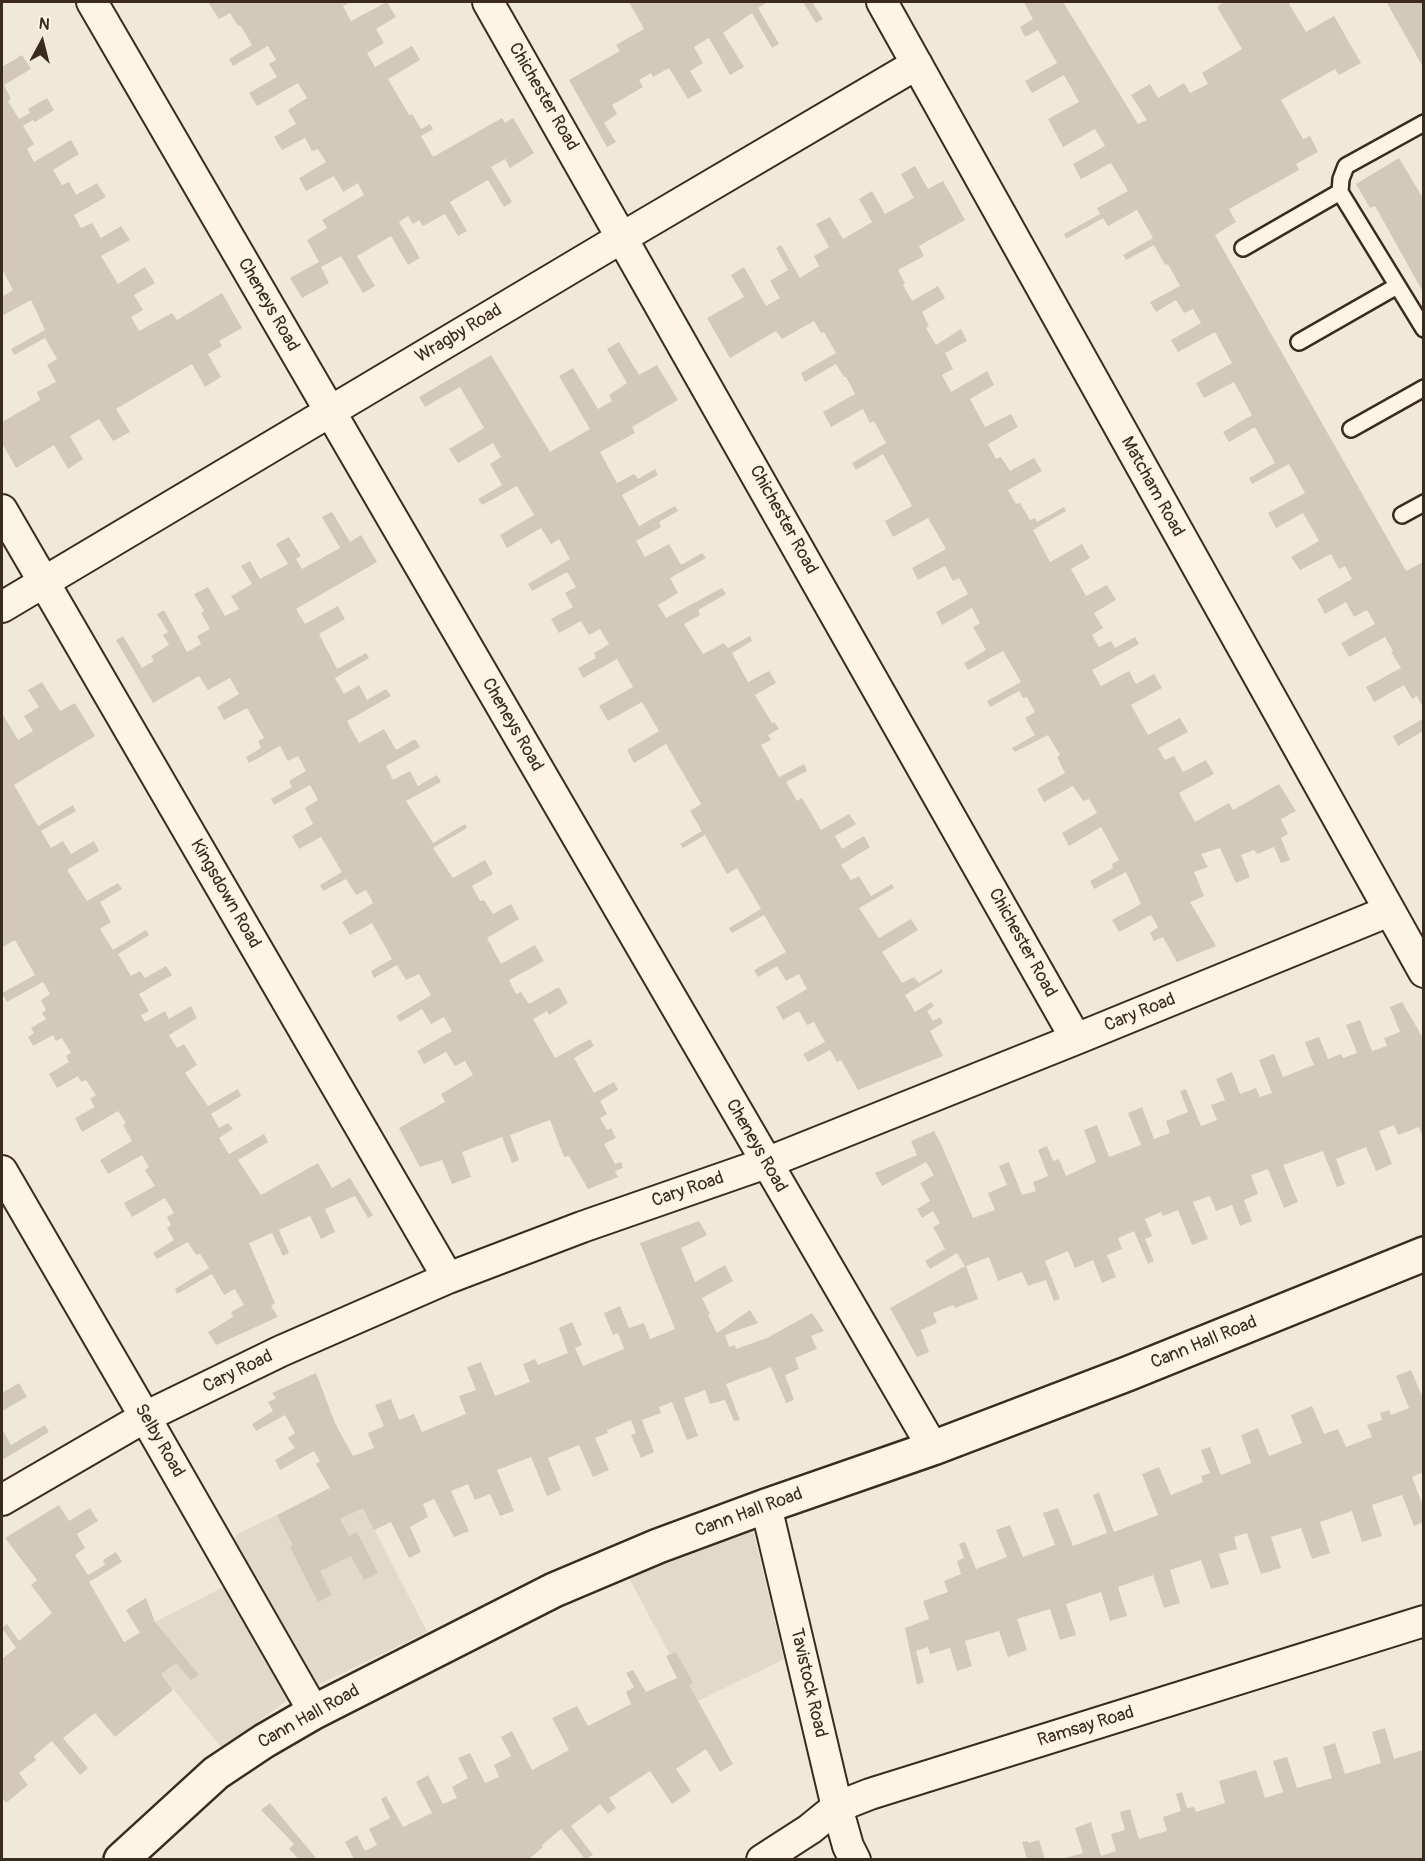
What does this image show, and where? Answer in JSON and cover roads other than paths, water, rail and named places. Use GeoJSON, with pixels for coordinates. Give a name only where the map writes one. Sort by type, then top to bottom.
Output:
{"type":"FeatureCollection","features":[{"type":"Feature","properties":{"kind":"street","name":"Cheneys Road"},"geometry":{"type":"LineString","coordinates":[[92,2],[933,1448]]}},
{"type":"Feature","properties":{"kind":"street","name":"Chichester Road"},"geometry":{"type":"LineString","coordinates":[[488,2],[1076,1039]]}},
{"type":"Feature","properties":{"kind":"street","name":"Matcham Road"},"geometry":{"type":"LineString","coordinates":[[882,2],[1424,972]]}},
{"type":"Feature","properties":{"kind":"street","name":"Wragby Road"},"geometry":{"type":"LineString","coordinates":[[2,607],[917,64]]}},
{"type":"Feature","properties":{"kind":"street","name":"Kingsdown Road"},"geometry":{"type":"LineString","coordinates":[[2,510],[448,1278]]}},
{"type":"Feature","properties":{"kind":"street","name":"Cary Road"},"geometry":{"type":"LineString","coordinates":[[2,1500],[145,1417],[281,1351],[448,1278],[582,1227],[766,1163],[1389,911]]}},
{"type":"Feature","properties":{"kind":"street","name":"Selby Road"},"geometry":{"type":"LineString","coordinates":[[2,1171],[314,1712]]}},
{"type":"Feature","properties":{"kind":"street","name":"Cann Hall Road"},"geometry":{"type":"LineString","coordinates":[[121,1860],[216,1773],[264,1741],[314,1712],[554,1590],[658,1546],[933,1448],[1127,1374],[1424,1254]]}},
{"type":"Feature","properties":{"kind":"street","name":"Tavistock Road"},"geometry":{"type":"LineString","coordinates":[[766,1506],[837,1807],[848,1846],[855,1860]]}},
{"type":"Feature","properties":{"kind":"street","name":"Ramsay Road"},"geometry":{"type":"LineString","coordinates":[[762,1860],[810,1829],[837,1807],[1424,1621]]}},
{"type":"Feature","properties":{"kind":"lane"},"geometry":{"type":"LineString","coordinates":[[1424,123],[1346,166],[1341,179],[1341,192],[1424,329]]}},
{"type":"Feature","properties":{"kind":"lane"},"geometry":{"type":"LineString","coordinates":[[1243,248],[1341,192]]}},
{"type":"Feature","properties":{"kind":"lane"},"geometry":{"type":"LineString","coordinates":[[1299,342],[1397,286]]}},
{"type":"Feature","properties":{"kind":"lane"},"geometry":{"type":"LineString","coordinates":[[1351,429],[1424,388]]}},
{"type":"Feature","properties":{"kind":"lane"},"geometry":{"type":"LineString","coordinates":[[1402,515],[1424,503]]}}]}
